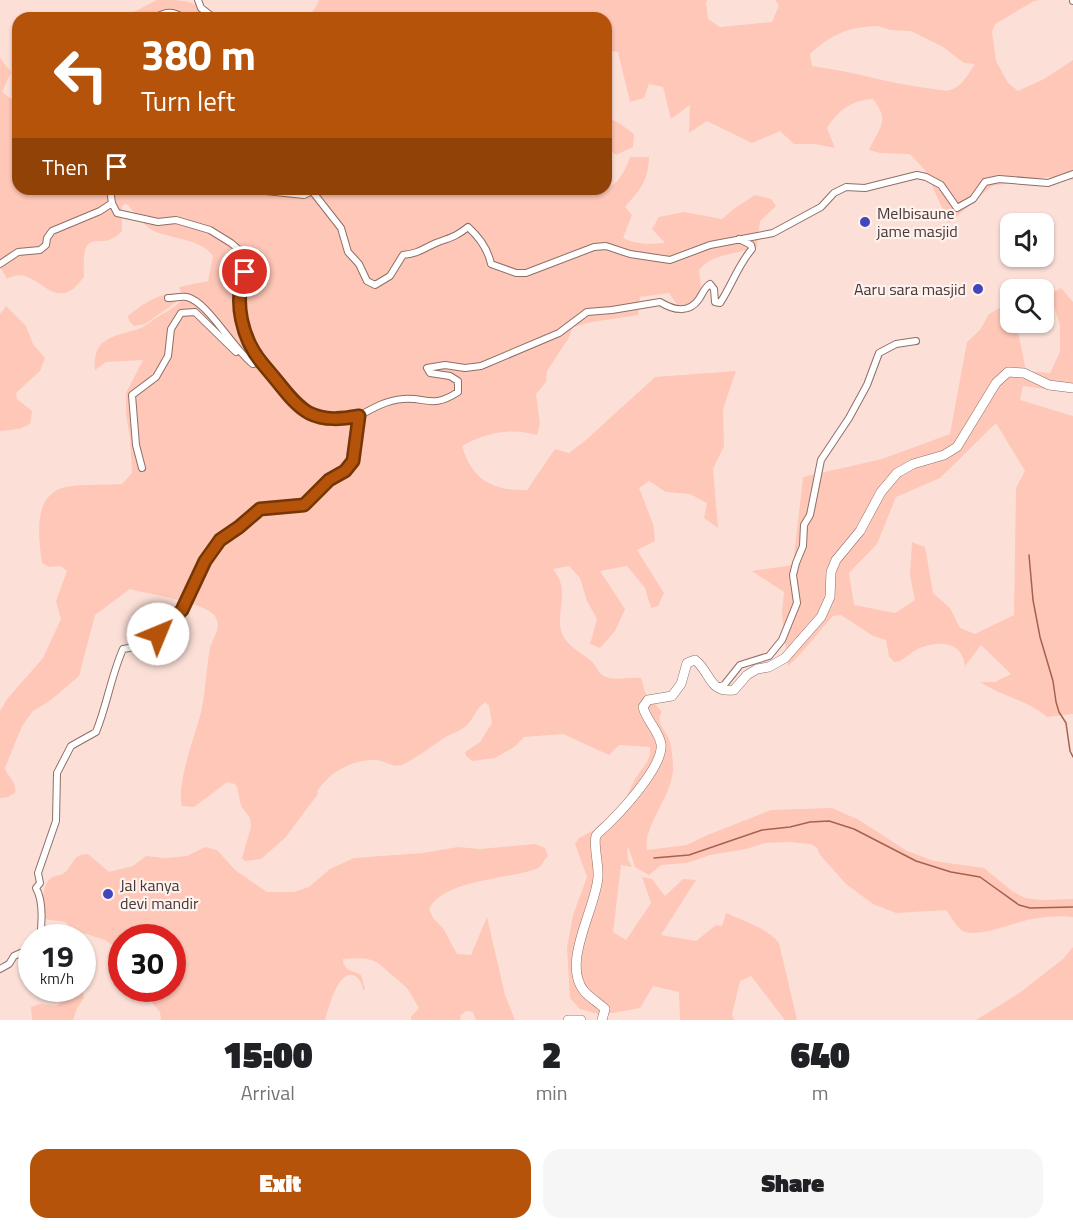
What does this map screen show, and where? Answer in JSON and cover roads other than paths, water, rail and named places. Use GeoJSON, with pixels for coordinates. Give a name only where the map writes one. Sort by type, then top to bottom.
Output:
{"type":"FeatureCollection","features":[{"type":"Feature","properties":{"kind":"main road"},"geometry":{"type":"LineString","coordinates":[[602,1020],[605,1009],[585,991],[577,978],[578,943],[596,897],[598,858],[594,844],[596,835],[631,801],[657,761],[661,745],[655,730],[646,718],[643,707],[648,700],[672,696],[681,684],[687,663],[695,660],[717,687],[724,691],[734,690],[747,675],[785,658],[821,617],[830,597],[831,572],[836,560],[860,531],[881,492],[897,473],[913,464],[944,455],[957,447],[996,383],[1008,372],[1024,373],[1049,385],[1073,388]]}},
{"type":"Feature","properties":{"kind":"main road"},"geometry":{"type":"LineString","coordinates":[[568,1020],[581,1020]]}},
{"type":"Feature","properties":{"kind":"street"},"geometry":{"type":"LineString","coordinates":[[198,0],[201,8],[206,12]]}},
{"type":"Feature","properties":{"kind":"street"},"geometry":{"type":"LineString","coordinates":[[314,195],[341,228],[348,252],[359,264],[367,280],[375,285],[390,276],[403,255],[419,253],[436,243],[456,237],[468,227],[477,235],[489,255],[491,264],[516,273],[526,273],[594,247],[606,246],[630,254],[670,260],[710,245],[773,233],[820,207],[834,193],[846,188],[865,188],[917,175],[941,185],[957,208],[973,199],[985,182],[999,179],[1048,183],[1073,174]]}},
{"type":"Feature","properties":{"kind":"street"},"geometry":{"type":"LineString","coordinates":[[111,195],[117,213],[158,222],[176,220],[210,230],[244,254],[245,272],[240,285],[240,314],[249,340],[261,362],[301,408],[311,414],[337,420],[359,416],[382,404],[403,399],[432,403],[450,397],[458,392],[458,381],[450,376],[430,373],[426,368],[445,365],[465,368],[481,366],[559,333],[587,312],[660,302],[670,309],[682,310],[698,301],[704,290],[711,284],[716,302],[720,303],[732,285],[739,266],[752,249],[751,245],[739,239]]}},
{"type":"Feature","properties":{"kind":"street"},"geometry":{"type":"LineString","coordinates":[[0,264],[18,252],[39,250],[46,245],[47,238],[52,231],[100,212],[112,203]]}},
{"type":"Feature","properties":{"kind":"street"},"geometry":{"type":"LineString","coordinates":[[168,298],[186,297],[200,303],[244,357]]}},
{"type":"Feature","properties":{"kind":"street"},"geometry":{"type":"LineString","coordinates":[[142,468],[136,445],[132,395],[156,377],[168,356],[171,329],[181,313],[195,312],[232,349],[254,364],[261,362]]}},
{"type":"Feature","properties":{"kind":"street"},"geometry":{"type":"LineString","coordinates":[[717,687],[724,685],[740,664],[769,656],[782,640],[797,603],[793,575],[803,546],[804,525],[810,515],[820,460],[863,393],[879,353],[896,344],[916,341]]}},
{"type":"Feature","properties":{"kind":"street"},"geometry":{"type":"LineString","coordinates":[[42,924],[39,893],[36,888],[40,883],[38,873],[56,821],[57,773],[71,746],[96,732],[123,649],[147,645],[182,610],[205,561],[220,540],[260,509],[304,505],[329,480],[345,471],[353,461],[359,416]]}},
{"type":"Feature","properties":{"kind":"street"},"geometry":{"type":"LineString","coordinates":[[0,969],[18,955]]}},
{"type":"Feature","properties":{"kind":"waterway"},"geometry":{"type":"LineString","coordinates":[[1029,555],[1033,600],[1040,637],[1059,712],[1066,723],[1073,757]]}},
{"type":"Feature","properties":{"kind":"waterway"},"geometry":{"type":"LineString","coordinates":[[654,858],[689,855],[762,830],[829,821],[854,829],[916,861],[951,872],[980,877],[1019,905],[1030,908],[1073,907]]}},
{"type":"Feature","properties":{"kind":"place","name":"Melbisaune jame masjid"},"geometry":{"type":"Point","coordinates":[865,222]}},
{"type":"Feature","properties":{"kind":"place","name":"Aaru sara masjid"},"geometry":{"type":"Point","coordinates":[978,289]}},
{"type":"Feature","properties":{"kind":"place","name":"Jal kanya devi mandir"},"geometry":{"type":"Point","coordinates":[108,894]}}]}
